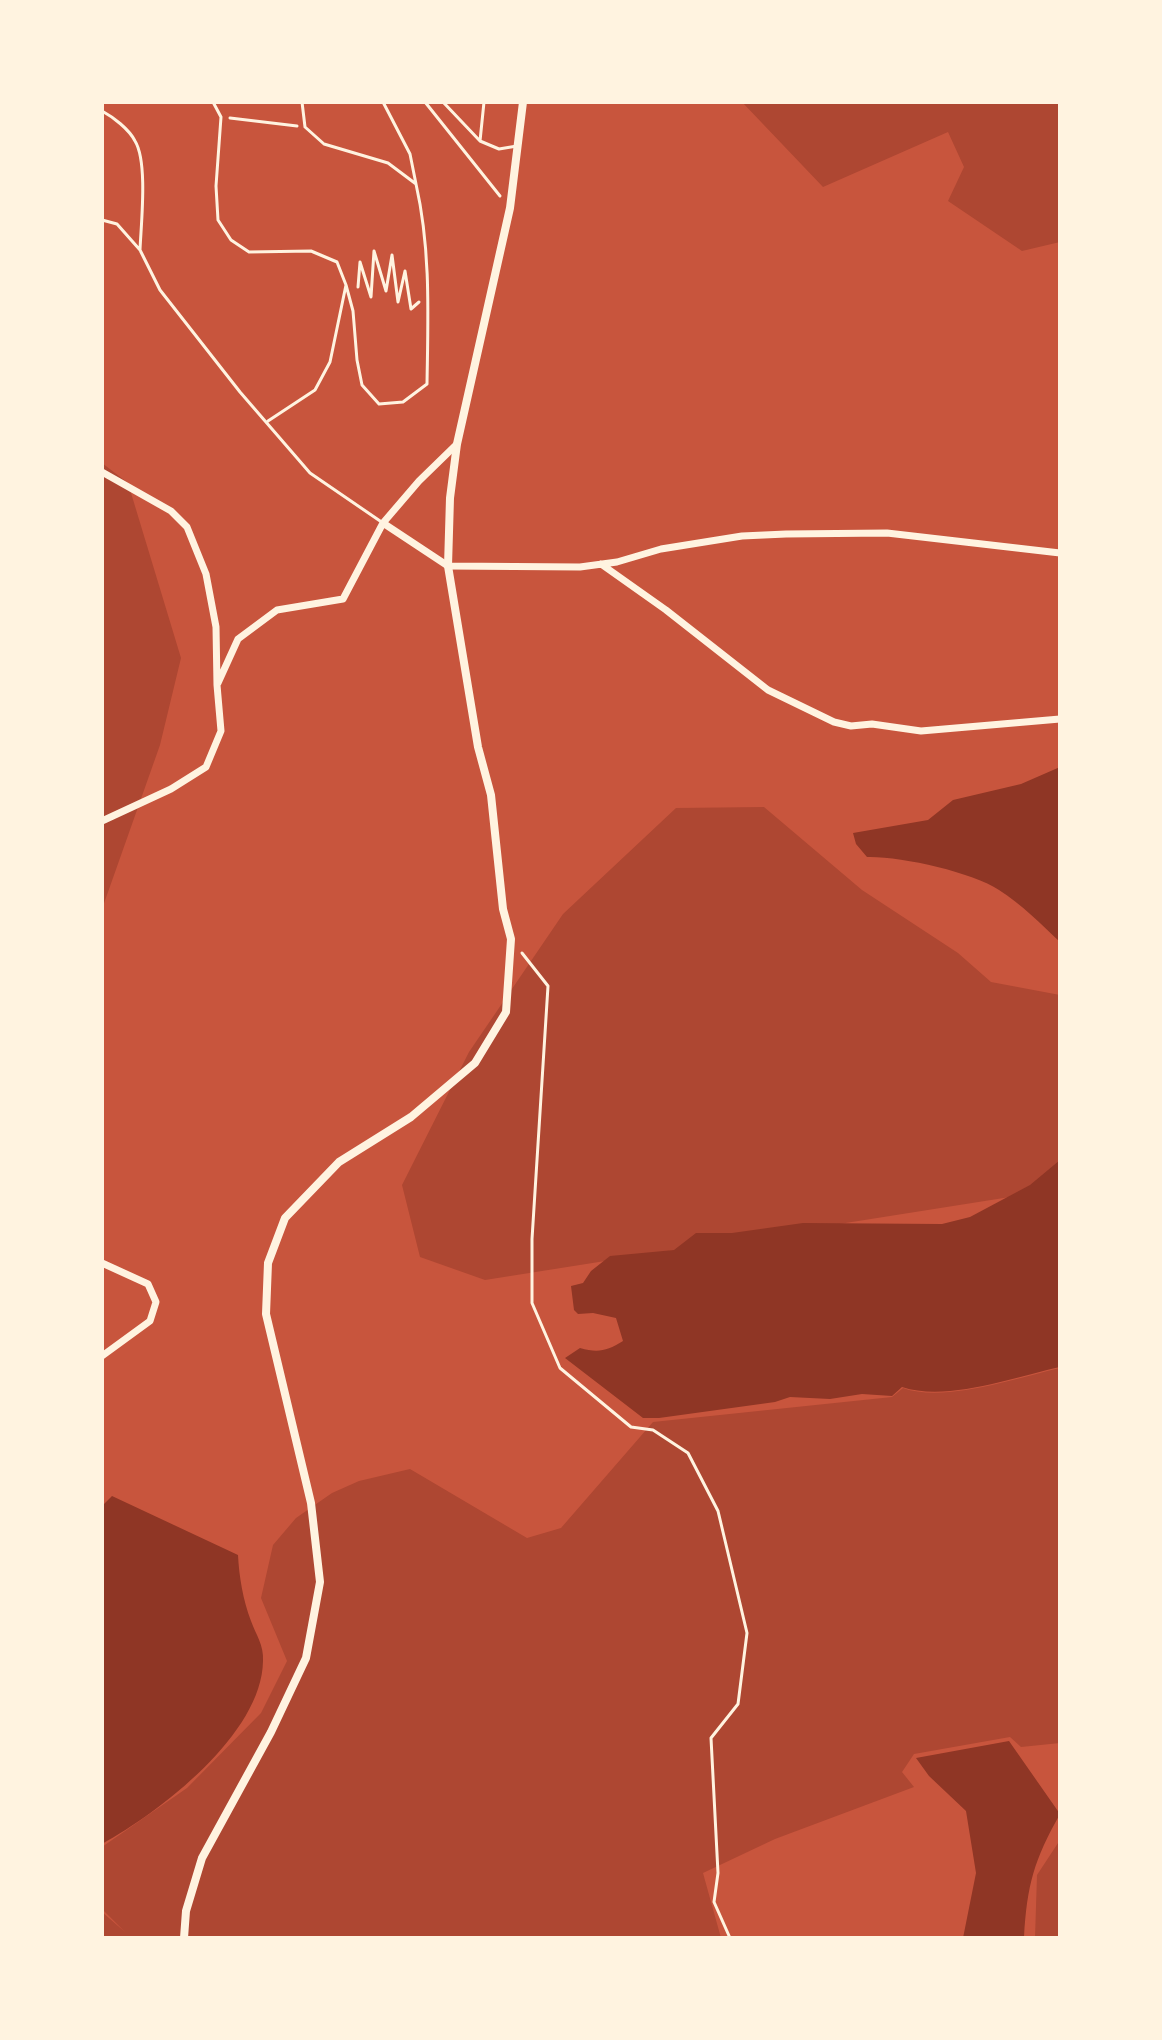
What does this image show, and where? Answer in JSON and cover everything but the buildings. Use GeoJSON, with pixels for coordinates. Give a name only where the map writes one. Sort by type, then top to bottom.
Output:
{"type":"FeatureCollection","features":[{"type":"Feature","properties":{"kind":"street"},"geometry":{"type":"LineString","coordinates":[[184,1938],[186,1911],[202,1858],[271,1732],[306,1658],[320,1582],[311,1503],[266,1314],[268,1263],[285,1218],[339,1162],[411,1117],[475,1063],[506,1012],[511,939],[503,909],[491,795],[478,747],[448,566],[450,498],[457,444],[510,208],[523,102]]}},
{"type":"Feature","properties":{"kind":"street"},"geometry":{"type":"LineString","coordinates":[[217,685],[238,639],[277,610],[343,599],[383,523],[419,481],[457,444]]}},
{"type":"Feature","properties":{"kind":"street"},"geometry":{"type":"LineString","coordinates":[[102,472],[171,511],[187,527],[206,574],[216,627],[221,731],[206,767],[171,789],[102,821]]}},
{"type":"Feature","properties":{"kind":"street"},"geometry":{"type":"LineString","coordinates":[[383,523],[448,566],[561,568],[601,564],[661,549],[742,536],[786,534],[887,533],[1060,553]]}},
{"type":"Feature","properties":{"kind":"street"},"geometry":{"type":"LineString","coordinates":[[601,564],[666,610],[768,690],[834,722],[921,731],[1060,719]]}},
{"type":"Feature","properties":{"kind":"street"},"geometry":{"type":"LineString","coordinates":[[102,1263],[148,1284],[156,1302],[150,1321],[102,1356]]}},
{"type":"Feature","properties":{"kind":"lane"},"geometry":{"type":"LineString","coordinates":[[213,102],[221,117],[216,186],[218,220],[231,240],[249,252],[311,251],[337,262],[353,311],[362,385],[379,404],[403,402],[427,384],[429,291],[423,216],[410,154],[383,102]]}},
{"type":"Feature","properties":{"kind":"lane"},"geometry":{"type":"LineString","coordinates":[[302,102],[305,127],[324,144],[388,163],[416,184]]}},
{"type":"Feature","properties":{"kind":"lane"},"geometry":{"type":"LineString","coordinates":[[480,141],[484,102]]}},
{"type":"Feature","properties":{"kind":"lane"},"geometry":{"type":"LineString","coordinates":[[443,103],[480,141],[499,149],[517,146]]}},
{"type":"Feature","properties":{"kind":"lane"},"geometry":{"type":"LineString","coordinates":[[102,111],[112,116],[136,142],[143,182],[140,250]]}},
{"type":"Feature","properties":{"kind":"lane"},"geometry":{"type":"LineString","coordinates":[[102,220],[117,224],[140,250],[160,290],[240,392],[310,473],[383,523]]}},
{"type":"Feature","properties":{"kind":"lane"},"geometry":{"type":"LineString","coordinates":[[268,421],[315,390],[330,362],[346,285]]}},
{"type":"Feature","properties":{"kind":"path"},"geometry":{"type":"LineString","coordinates":[[425,102],[510,208]]}},
{"type":"Feature","properties":{"kind":"path"},"geometry":{"type":"LineString","coordinates":[[221,117],[305,127]]}},
{"type":"Feature","properties":{"kind":"path"},"geometry":{"type":"LineString","coordinates":[[353,311],[360,262],[371,297],[374,251],[386,291],[392,255],[398,302],[405,271],[411,309],[429,291]]}},
{"type":"Feature","properties":{"kind":"path"},"geometry":{"type":"LineString","coordinates":[[511,939],[548,986],[532,1239],[532,1303],[560,1368],[631,1427],[653,1430],[688,1453],[718,1511],[747,1633],[738,1704],[711,1738],[718,1873],[714,1902],[730,1938]]}},
{"type":"Feature","properties":{"kind":"shaded area"},"geometry":{"type":"Polygon","coordinates":[[[742,102],[1060,102],[1060,242],[1022,251],[948,201],[964,167],[948,132],[823,187],[742,102]]]}},
{"type":"Feature","properties":{"kind":"shaded area"},"geometry":{"type":"Polygon","coordinates":[[[102,463],[128,483],[181,658],[160,745],[102,909],[102,463]]]}},
{"type":"Feature","properties":{"kind":"shaded area"},"geometry":{"type":"Polygon","coordinates":[[[1060,767],[1060,942],[1031,914],[987,883],[935,866],[867,857],[856,844],[853,833],[928,820],[953,800],[1021,784],[1060,767]]]}},
{"type":"Feature","properties":{"kind":"shaded area"},"geometry":{"type":"Polygon","coordinates":[[[764,807],[862,890],[958,953],[991,982],[1060,995],[1060,1178],[1010,1197],[485,1280],[420,1257],[402,1185],[469,1052],[563,914],[676,808],[764,807]]]}},
{"type":"Feature","properties":{"kind":"shaded area"},"geometry":{"type":"Polygon","coordinates":[[[1060,1160],[1060,1367],[960,1390],[939,1392],[902,1387],[892,1396],[790,1397],[775,1402],[643,1418],[565,1358],[580,1348],[602,1350],[623,1341],[616,1318],[593,1313],[578,1314],[574,1310],[571,1286],[583,1283],[591,1271],[610,1256],[674,1250],[696,1233],[732,1233],[803,1223],[942,1224],[970,1217],[1030,1185],[1060,1160]]]}},
{"type":"Feature","properties":{"kind":"shaded area"},"geometry":{"type":"Polygon","coordinates":[[[1060,1368],[1060,1743],[1021,1747],[1010,1737],[914,1754],[902,1772],[914,1787],[775,1839],[703,1873],[721,1938],[102,1938],[102,1912],[125,1932],[102,1909],[102,1847],[187,1788],[261,1713],[287,1661],[261,1598],[273,1545],[296,1518],[332,1493],[359,1481],[410,1469],[527,1538],[561,1528],[653,1422],[892,1397],[903,1388],[920,1392],[959,1391],[1060,1368]]]}},
{"type":"Feature","properties":{"kind":"shaded area"},"geometry":{"type":"Polygon","coordinates":[[[112,1496],[238,1555],[240,1580],[261,1645],[263,1661],[258,1689],[246,1716],[227,1743],[178,1791],[102,1844],[102,1506],[112,1496]]]}},
{"type":"Feature","properties":{"kind":"shaded area"},"geometry":{"type":"Polygon","coordinates":[[[1009,1741],[1060,1814],[1033,1873],[1024,1937],[963,1938],[976,1873],[966,1811],[929,1776],[916,1758],[1009,1741]]]}},
{"type":"Feature","properties":{"kind":"shaded area"},"geometry":{"type":"Polygon","coordinates":[[[1060,1840],[1060,1938],[1035,1938],[1037,1875],[1060,1840]]]}}]}
